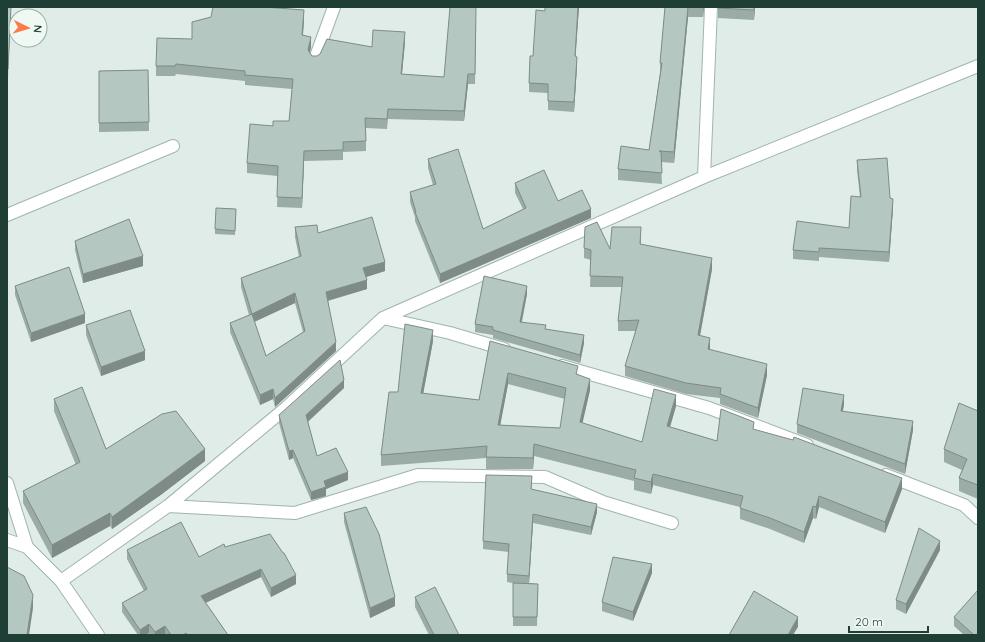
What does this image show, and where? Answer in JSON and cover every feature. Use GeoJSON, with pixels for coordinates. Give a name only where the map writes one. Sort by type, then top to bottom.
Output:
{"type":"FeatureCollection","features":[{"type":"Feature","properties":{"kind":"street"},"geometry":{"type":"LineString","coordinates":[[315,59],[334,7]]}},
{"type":"Feature","properties":{"kind":"street"},"geometry":{"type":"LineString","coordinates":[[704,177],[711,7]]}},
{"type":"Feature","properties":{"kind":"street"},"geometry":{"type":"LineString","coordinates":[[60,581],[168,506],[287,407],[384,318],[704,177],[978,66]]}},
{"type":"Feature","properties":{"kind":"street"},"geometry":{"type":"LineString","coordinates":[[7,215],[173,146]]}},
{"type":"Feature","properties":{"kind":"street"},"geometry":{"type":"LineString","coordinates":[[384,318],[450,333],[518,353]]}},
{"type":"Feature","properties":{"kind":"street"},"geometry":{"type":"LineString","coordinates":[[549,362],[709,408],[821,450]]}},
{"type":"Feature","properties":{"kind":"street"},"geometry":{"type":"LineString","coordinates":[[879,472],[964,505],[978,518]]}},
{"type":"Feature","properties":{"kind":"street"},"geometry":{"type":"LineString","coordinates":[[168,506],[295,513],[418,475],[545,477],[603,502],[672,522]]}},
{"type":"Feature","properties":{"kind":"street"},"geometry":{"type":"LineString","coordinates":[[7,484],[27,548]]}},
{"type":"Feature","properties":{"kind":"street"},"geometry":{"type":"LineString","coordinates":[[7,540],[27,548],[60,581],[98,635]]}},
{"type":"Feature","properties":{"kind":"building"},"geometry":{"type":"Polygon","coordinates":[[[7,7],[11,7],[8,8],[9,48],[7,69],[7,7]]]}},
{"type":"Feature","properties":{"kind":"building"},"geometry":{"type":"Polygon","coordinates":[[[213,7],[264,7],[304,10],[302,35],[311,37],[308,50],[312,56],[317,56],[320,54],[327,39],[372,47],[373,30],[405,32],[401,74],[444,77],[450,7],[476,7],[475,74],[468,74],[464,111],[388,109],[387,119],[365,118],[366,141],[343,142],[343,150],[304,151],[302,198],[277,197],[278,166],[247,163],[250,124],[273,126],[273,121],[289,121],[293,79],[245,75],[245,71],[176,64],[175,66],[156,66],[157,38],[192,39],[192,22],[211,17],[213,7]]]}},
{"type":"Feature","properties":{"kind":"building"},"geometry":{"type":"Polygon","coordinates":[[[545,7],[578,7],[574,102],[548,101],[548,84],[529,83],[530,56],[533,56],[536,10],[545,11],[545,7]]]}},
{"type":"Feature","properties":{"kind":"building"},"geometry":{"type":"Polygon","coordinates":[[[665,7],[688,7],[674,152],[661,151],[662,173],[618,169],[621,146],[649,150],[662,63],[660,63],[665,7]]]}},
{"type":"Feature","properties":{"kind":"building"},"geometry":{"type":"Polygon","coordinates":[[[754,7],[754,10],[718,8],[754,7]]]}},
{"type":"Feature","properties":{"kind":"building"},"geometry":{"type":"Polygon","coordinates":[[[148,70],[149,122],[99,123],[99,71],[148,70]]]}},
{"type":"Feature","properties":{"kind":"building"},"geometry":{"type":"Polygon","coordinates":[[[458,149],[483,229],[526,208],[515,183],[544,170],[558,201],[582,190],[591,209],[440,274],[415,212],[410,192],[436,184],[428,159],[458,149]]]}},
{"type":"Feature","properties":{"kind":"building"},"geometry":{"type":"Polygon","coordinates":[[[887,158],[890,198],[893,199],[889,252],[819,248],[819,252],[793,250],[797,221],[849,228],[851,196],[861,197],[857,160],[887,158]]]}},
{"type":"Feature","properties":{"kind":"building"},"geometry":{"type":"Polygon","coordinates":[[[216,208],[236,209],[235,231],[215,229],[216,208]]]}},
{"type":"Feature","properties":{"kind":"building"},"geometry":{"type":"Polygon","coordinates":[[[372,217],[385,262],[363,268],[367,280],[326,292],[336,342],[275,398],[273,389],[260,395],[230,323],[252,314],[241,278],[301,256],[295,227],[317,225],[318,233],[372,217]],[[295,293],[252,314],[266,356],[305,331],[295,293]]]}},
{"type":"Feature","properties":{"kind":"building"},"geometry":{"type":"Polygon","coordinates":[[[129,219],[143,256],[83,274],[75,241],[129,219]]]}},
{"type":"Feature","properties":{"kind":"building"},"geometry":{"type":"Polygon","coordinates":[[[597,222],[610,249],[612,227],[641,227],[640,244],[712,258],[698,335],[710,338],[708,349],[767,364],[758,408],[720,394],[721,388],[686,383],[625,366],[639,320],[618,321],[623,277],[590,276],[591,250],[584,248],[585,227],[597,222]]]}},
{"type":"Feature","properties":{"kind":"building"},"geometry":{"type":"Polygon","coordinates":[[[69,267],[85,314],[31,333],[15,286],[69,267]]]}},
{"type":"Feature","properties":{"kind":"building"},"geometry":{"type":"Polygon","coordinates":[[[484,276],[527,286],[520,322],[546,325],[545,329],[584,335],[580,355],[493,330],[493,327],[475,324],[484,276]]]}},
{"type":"Feature","properties":{"kind":"building"},"geometry":{"type":"Polygon","coordinates":[[[130,310],[145,351],[101,367],[86,325],[130,310]]]}},
{"type":"Feature","properties":{"kind":"building"},"geometry":{"type":"Polygon","coordinates":[[[405,324],[433,330],[421,393],[479,400],[490,341],[578,366],[576,374],[590,379],[580,422],[642,442],[654,389],[676,395],[667,426],[717,441],[721,409],[754,422],[753,429],[793,440],[794,437],[902,478],[885,522],[819,496],[816,507],[813,506],[804,532],[740,508],[743,496],[653,474],[651,482],[634,478],[636,470],[534,444],[533,458],[486,457],[487,446],[381,455],[389,392],[398,392],[405,324]],[[508,373],[498,425],[560,428],[566,388],[508,373]]]}},
{"type":"Feature","properties":{"kind":"building"},"geometry":{"type":"Polygon","coordinates":[[[340,360],[344,380],[306,415],[317,456],[336,448],[348,472],[324,481],[326,487],[311,492],[293,450],[289,451],[279,415],[340,360]]]}},
{"type":"Feature","properties":{"kind":"building"},"geometry":{"type":"Polygon","coordinates":[[[82,387],[106,449],[162,414],[176,411],[205,449],[112,517],[110,513],[52,545],[23,491],[80,462],[54,399],[82,387]]]}},
{"type":"Feature","properties":{"kind":"building"},"geometry":{"type":"Polygon","coordinates":[[[803,388],[844,395],[841,411],[913,421],[905,464],[797,424],[803,388]]]}},
{"type":"Feature","properties":{"kind":"building"},"geometry":{"type":"Polygon","coordinates":[[[959,403],[978,411],[978,485],[959,478],[967,459],[944,449],[959,403]]]}},
{"type":"Feature","properties":{"kind":"building"},"geometry":{"type":"Polygon","coordinates":[[[486,475],[532,476],[531,489],[597,504],[591,527],[533,514],[529,576],[507,574],[509,544],[483,541],[486,475]]]}},
{"type":"Feature","properties":{"kind":"building"},"geometry":{"type":"Polygon","coordinates":[[[366,507],[379,534],[395,597],[370,608],[344,513],[366,507]]]}},
{"type":"Feature","properties":{"kind":"building"},"geometry":{"type":"Polygon","coordinates":[[[181,522],[199,557],[224,544],[225,547],[270,534],[284,553],[296,575],[271,588],[261,569],[201,596],[228,635],[187,635],[186,633],[183,635],[171,635],[165,626],[155,632],[149,624],[140,630],[122,603],[147,589],[127,550],[181,522]]]}},
{"type":"Feature","properties":{"kind":"building"},"geometry":{"type":"Polygon","coordinates":[[[919,528],[940,541],[906,604],[896,600],[919,528]]]}},
{"type":"Feature","properties":{"kind":"building"},"geometry":{"type":"Polygon","coordinates":[[[613,557],[652,564],[633,612],[602,602],[613,557]]]}},
{"type":"Feature","properties":{"kind":"building"},"geometry":{"type":"Polygon","coordinates":[[[7,567],[24,576],[33,595],[27,635],[7,635],[7,567]]]}},
{"type":"Feature","properties":{"kind":"building"},"geometry":{"type":"Polygon","coordinates":[[[513,583],[538,584],[537,617],[513,617],[513,583]]]}},
{"type":"Feature","properties":{"kind":"building"},"geometry":{"type":"Polygon","coordinates":[[[435,587],[459,635],[434,635],[415,597],[435,587]]]}},
{"type":"Feature","properties":{"kind":"building"},"geometry":{"type":"Polygon","coordinates":[[[978,590],[978,635],[974,635],[954,617],[978,590]]]}},
{"type":"Feature","properties":{"kind":"building"},"geometry":{"type":"Polygon","coordinates":[[[754,591],[798,617],[788,635],[729,635],[754,591]]]}}]}
